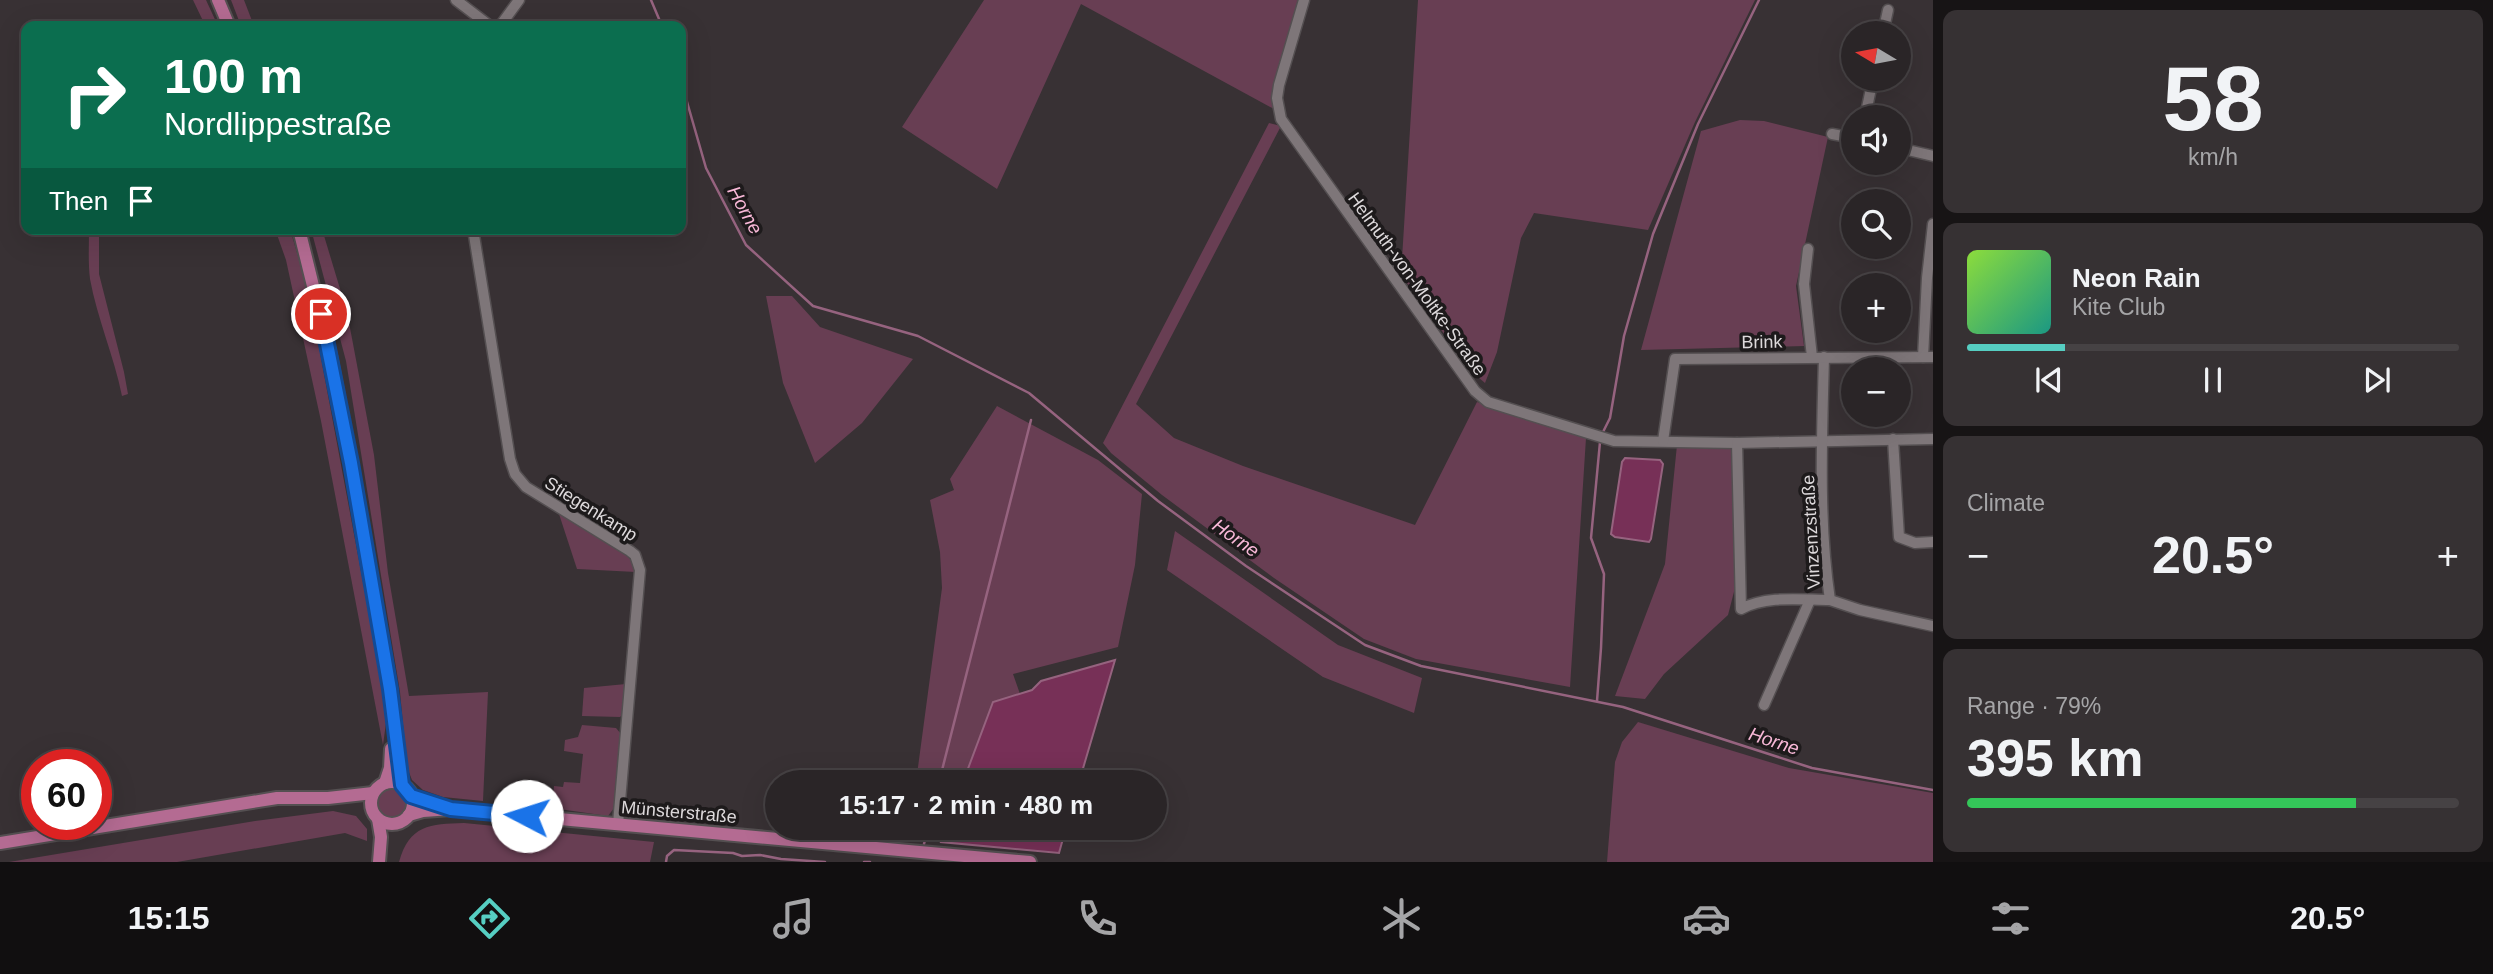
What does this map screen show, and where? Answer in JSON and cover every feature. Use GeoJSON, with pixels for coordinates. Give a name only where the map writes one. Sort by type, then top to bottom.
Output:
{"type":"FeatureCollection","features":[{"type":"Feature","properties":{"kind":"main road"},"geometry":{"type":"LineString","coordinates":[[218,0],[227,21]]}},
{"type":"Feature","properties":{"kind":"main road"},"geometry":{"type":"LineString","coordinates":[[300,235],[327,342],[351,463],[394,721],[402,785],[411,796],[409,814],[398,823],[380,862]]}},
{"type":"Feature","properties":{"kind":"main road"},"geometry":{"type":"LineString","coordinates":[[0,843],[260,800],[328,798],[373,793],[385,783],[390,768],[394,721]]}},
{"type":"Feature","properties":{"kind":"main road"},"geometry":{"type":"LineString","coordinates":[[385,783],[402,785]]}},
{"type":"Feature","properties":{"kind":"main road"},"geometry":{"type":"LineString","coordinates":[[373,793],[371,805],[381,837],[380,862]]}},
{"type":"Feature","properties":{"kind":"main road","name":"Münsterstraße"},"geometry":{"type":"LineString","coordinates":[[411,796],[451,809]]}},
{"type":"Feature","properties":{"kind":"main road"},"geometry":{"type":"LineString","coordinates":[[328,798],[365,806],[387,824],[398,823]]}},
{"type":"Feature","properties":{"kind":"main road","name":"Münsterstraße"},"geometry":{"type":"LineString","coordinates":[[409,814],[423,810],[451,809],[1030,862]]}},
{"type":"Feature","properties":{"kind":"street"},"geometry":{"type":"LineString","coordinates":[[456,0],[483,21]]}},
{"type":"Feature","properties":{"kind":"street"},"geometry":{"type":"LineString","coordinates":[[504,21],[519,0]]}},
{"type":"Feature","properties":{"kind":"street","name":"Helmuth-von-Moltke-Straße"},"geometry":{"type":"LineString","coordinates":[[1304,0],[1279,85],[1277,98],[1281,119],[1475,391],[1488,402],[1614,441],[1737,443],[1933,439]]}},
{"type":"Feature","properties":{"kind":"street"},"geometry":{"type":"LineString","coordinates":[[1886,21],[1888,10]]}},
{"type":"Feature","properties":{"kind":"street"},"geometry":{"type":"LineString","coordinates":[[1832,134],[1841,136]]}},
{"type":"Feature","properties":{"kind":"street"},"geometry":{"type":"LineString","coordinates":[[1911,151],[1933,156]]}},
{"type":"Feature","properties":{"kind":"street"},"geometry":{"type":"LineString","coordinates":[[1928,357],[1927,278],[1933,224]]}},
{"type":"Feature","properties":{"kind":"street","name":"Stiegenkamp"},"geometry":{"type":"LineString","coordinates":[[474,235],[510,459],[515,474],[526,487],[630,551],[640,570],[618,824]]}},
{"type":"Feature","properties":{"kind":"street"},"geometry":{"type":"LineString","coordinates":[[1808,249],[1804,284],[1812,357]]}},
{"type":"Feature","properties":{"kind":"street","name":"Vinzenzstraße"},"geometry":{"type":"LineString","coordinates":[[1824,357],[1822,441],[1830,600],[1860,610],[1933,626]]}},
{"type":"Feature","properties":{"kind":"street","name":"Brink"},"geometry":{"type":"LineString","coordinates":[[1663,441],[1675,359],[1928,357]]}},
{"type":"Feature","properties":{"kind":"street"},"geometry":{"type":"LineString","coordinates":[[1893,439],[1899,537],[1914,543],[1933,542]]}},
{"type":"Feature","properties":{"kind":"street"},"geometry":{"type":"LineString","coordinates":[[1737,443],[1741,609],[1768,601],[1830,600]]}},
{"type":"Feature","properties":{"kind":"street"},"geometry":{"type":"LineString","coordinates":[[1764,705],[1810,600]]}},
{"type":"Feature","properties":{"kind":"shaded area"},"geometry":{"type":"Polygon","coordinates":[[[193,0],[206,0],[216,21],[203,21],[193,0]]]}},
{"type":"Feature","properties":{"kind":"shaded area"},"geometry":{"type":"Polygon","coordinates":[[[231,0],[244,0],[252,21],[239,21],[231,0]]]}},
{"type":"Feature","properties":{"kind":"shaded area"},"geometry":{"type":"Polygon","coordinates":[[[984,0],[1300,0],[1273,94],[1274,109],[1081,4],[997,189],[902,127],[984,0]]]}},
{"type":"Feature","properties":{"kind":"shaded area"},"geometry":{"type":"Polygon","coordinates":[[[1418,0],[1755,0],[1695,122],[1648,230],[1534,213],[1521,238],[1497,352],[1485,383],[1472,372],[1401,275],[1418,0]]]}},
{"type":"Feature","properties":{"kind":"shaded area"},"geometry":{"type":"Polygon","coordinates":[[[1740,120],[1764,121],[1828,137],[1796,286],[1804,346],[1641,350],[1701,131],[1740,120]]]}},
{"type":"Feature","properties":{"kind":"shaded area"},"geometry":{"type":"Polygon","coordinates":[[[1269,123],[1281,126],[1136,404],[1174,438],[1243,466],[1415,525],[1477,402],[1586,438],[1570,687],[1416,659],[1364,639],[1274,578],[1162,495],[1111,453],[1103,443],[1269,123]]]}},
{"type":"Feature","properties":{"kind":"shaded area"},"geometry":{"type":"Polygon","coordinates":[[[89,235],[99,235],[99,274],[128,394],[122,396],[97,308],[90,279],[89,235]]]}},
{"type":"Feature","properties":{"kind":"shaded area"},"geometry":{"type":"Polygon","coordinates":[[[277,235],[292,235],[309,294],[383,689],[386,723],[383,745],[321,421],[286,260],[277,235]]]}},
{"type":"Feature","properties":{"kind":"shaded area"},"geometry":{"type":"Polygon","coordinates":[[[313,235],[324,235],[347,312],[374,455],[388,573],[409,696],[488,692],[483,801],[443,797],[423,790],[412,780],[407,767],[400,692],[346,361],[313,235]]]}},
{"type":"Feature","properties":{"kind":"shaded area"},"geometry":{"type":"Polygon","coordinates":[[[766,296],[792,296],[820,327],[913,359],[862,423],[815,463],[783,383],[766,296]]]}},
{"type":"Feature","properties":{"kind":"shaded area"},"geometry":{"type":"Polygon","coordinates":[[[997,406],[1098,460],[1142,494],[1135,565],[1118,647],[1013,674],[1020,694],[993,703],[968,770],[918,770],[942,588],[940,552],[930,500],[954,490],[950,479],[997,406]]]}},
{"type":"Feature","properties":{"kind":"shaded area"},"geometry":{"type":"Polygon","coordinates":[[[1677,445],[1736,446],[1736,584],[1728,615],[1664,674],[1645,699],[1615,696],[1665,564],[1677,445]]]}},
{"type":"Feature","properties":{"kind":"shaded area"},"geometry":{"type":"Polygon","coordinates":[[[1625,458],[1660,460],[1663,464],[1649,542],[1615,537],[1611,534],[1622,462],[1625,458]]]}},
{"type":"Feature","properties":{"kind":"shaded area"},"geometry":{"type":"Polygon","coordinates":[[[559,514],[626,555],[634,563],[636,572],[577,569],[559,514]]]}},
{"type":"Feature","properties":{"kind":"shaded area"},"geometry":{"type":"Polygon","coordinates":[[[1175,531],[1338,645],[1422,678],[1414,713],[1323,677],[1167,570],[1175,531]]]}},
{"type":"Feature","properties":{"kind":"shaded area"},"geometry":{"type":"Polygon","coordinates":[[[1115,660],[1083,770],[968,770],[993,702],[1032,690],[1041,681],[1115,660]]]}},
{"type":"Feature","properties":{"kind":"shaded area"},"geometry":{"type":"Polygon","coordinates":[[[626,684],[623,714],[620,717],[582,716],[584,688],[626,684]]]}},
{"type":"Feature","properties":{"kind":"shaded area"},"geometry":{"type":"Polygon","coordinates":[[[1638,722],[1789,768],[1933,793],[1933,862],[1607,862],[1615,762],[1622,742],[1638,722]]]}},
{"type":"Feature","properties":{"kind":"shaded area"},"geometry":{"type":"Polygon","coordinates":[[[582,725],[616,728],[621,734],[614,808],[608,816],[552,808],[554,786],[563,787],[564,782],[580,783],[583,754],[564,751],[565,740],[578,737],[582,725]]]}},
{"type":"Feature","properties":{"kind":"shaded area"},"geometry":{"type":"Polygon","coordinates":[[[391,786],[403,791],[408,803],[403,815],[391,820],[379,815],[374,803],[379,791],[391,786]]]}},
{"type":"Feature","properties":{"kind":"shaded area"},"geometry":{"type":"Polygon","coordinates":[[[333,811],[356,816],[367,829],[367,841],[345,833],[177,862],[9,862],[255,821],[333,811]]]}},
{"type":"Feature","properties":{"kind":"shaded area"},"geometry":{"type":"Polygon","coordinates":[[[464,823],[654,842],[650,862],[399,862],[409,840],[422,829],[441,824],[464,823]]]}},
{"type":"Feature","properties":{"kind":"shaded area"},"geometry":{"type":"Polygon","coordinates":[[[942,840],[1063,840],[1059,853],[941,842],[942,840]]]}},
{"type":"Feature","properties":{"kind":"waterway","name":"Horne"},"geometry":{"type":"LineString","coordinates":[[651,0],[660,21]]}},
{"type":"Feature","properties":{"kind":"waterway"},"geometry":{"type":"LineString","coordinates":[[1603,432],[1610,418],[1624,336],[1653,234],[1698,124],[1759,0]]}},
{"type":"Feature","properties":{"kind":"waterway","name":"Horne"},"geometry":{"type":"LineString","coordinates":[[686,98],[706,168],[746,245],[813,306],[918,336],[1029,393],[1158,501],[1246,566],[1365,645],[1421,666],[1623,707],[1812,768],[1933,790]]}},
{"type":"Feature","properties":{"kind":"waterway"},"geometry":{"type":"LineString","coordinates":[[942,770],[1031,420]]}},
{"type":"Feature","properties":{"kind":"waterway"},"geometry":{"type":"LineString","coordinates":[[1597,701],[1604,574],[1591,538],[1600,442]]}},
{"type":"Feature","properties":{"kind":"waterway"},"geometry":{"type":"LineString","coordinates":[[924,844],[925,840]]}},
{"type":"Feature","properties":{"kind":"waterway"},"geometry":{"type":"LineString","coordinates":[[666,862],[667,856],[674,850],[825,862]]}},
{"type":"Feature","properties":{"kind":"waterway"},"geometry":{"type":"LineString","coordinates":[[864,862],[870,862]]}},
{"type":"Feature","properties":{"kind":"route"},"geometry":{"type":"LineString","coordinates":[[321,314],[351,463],[390,689],[402,785],[411,796],[451,809],[527,816]]}}]}
